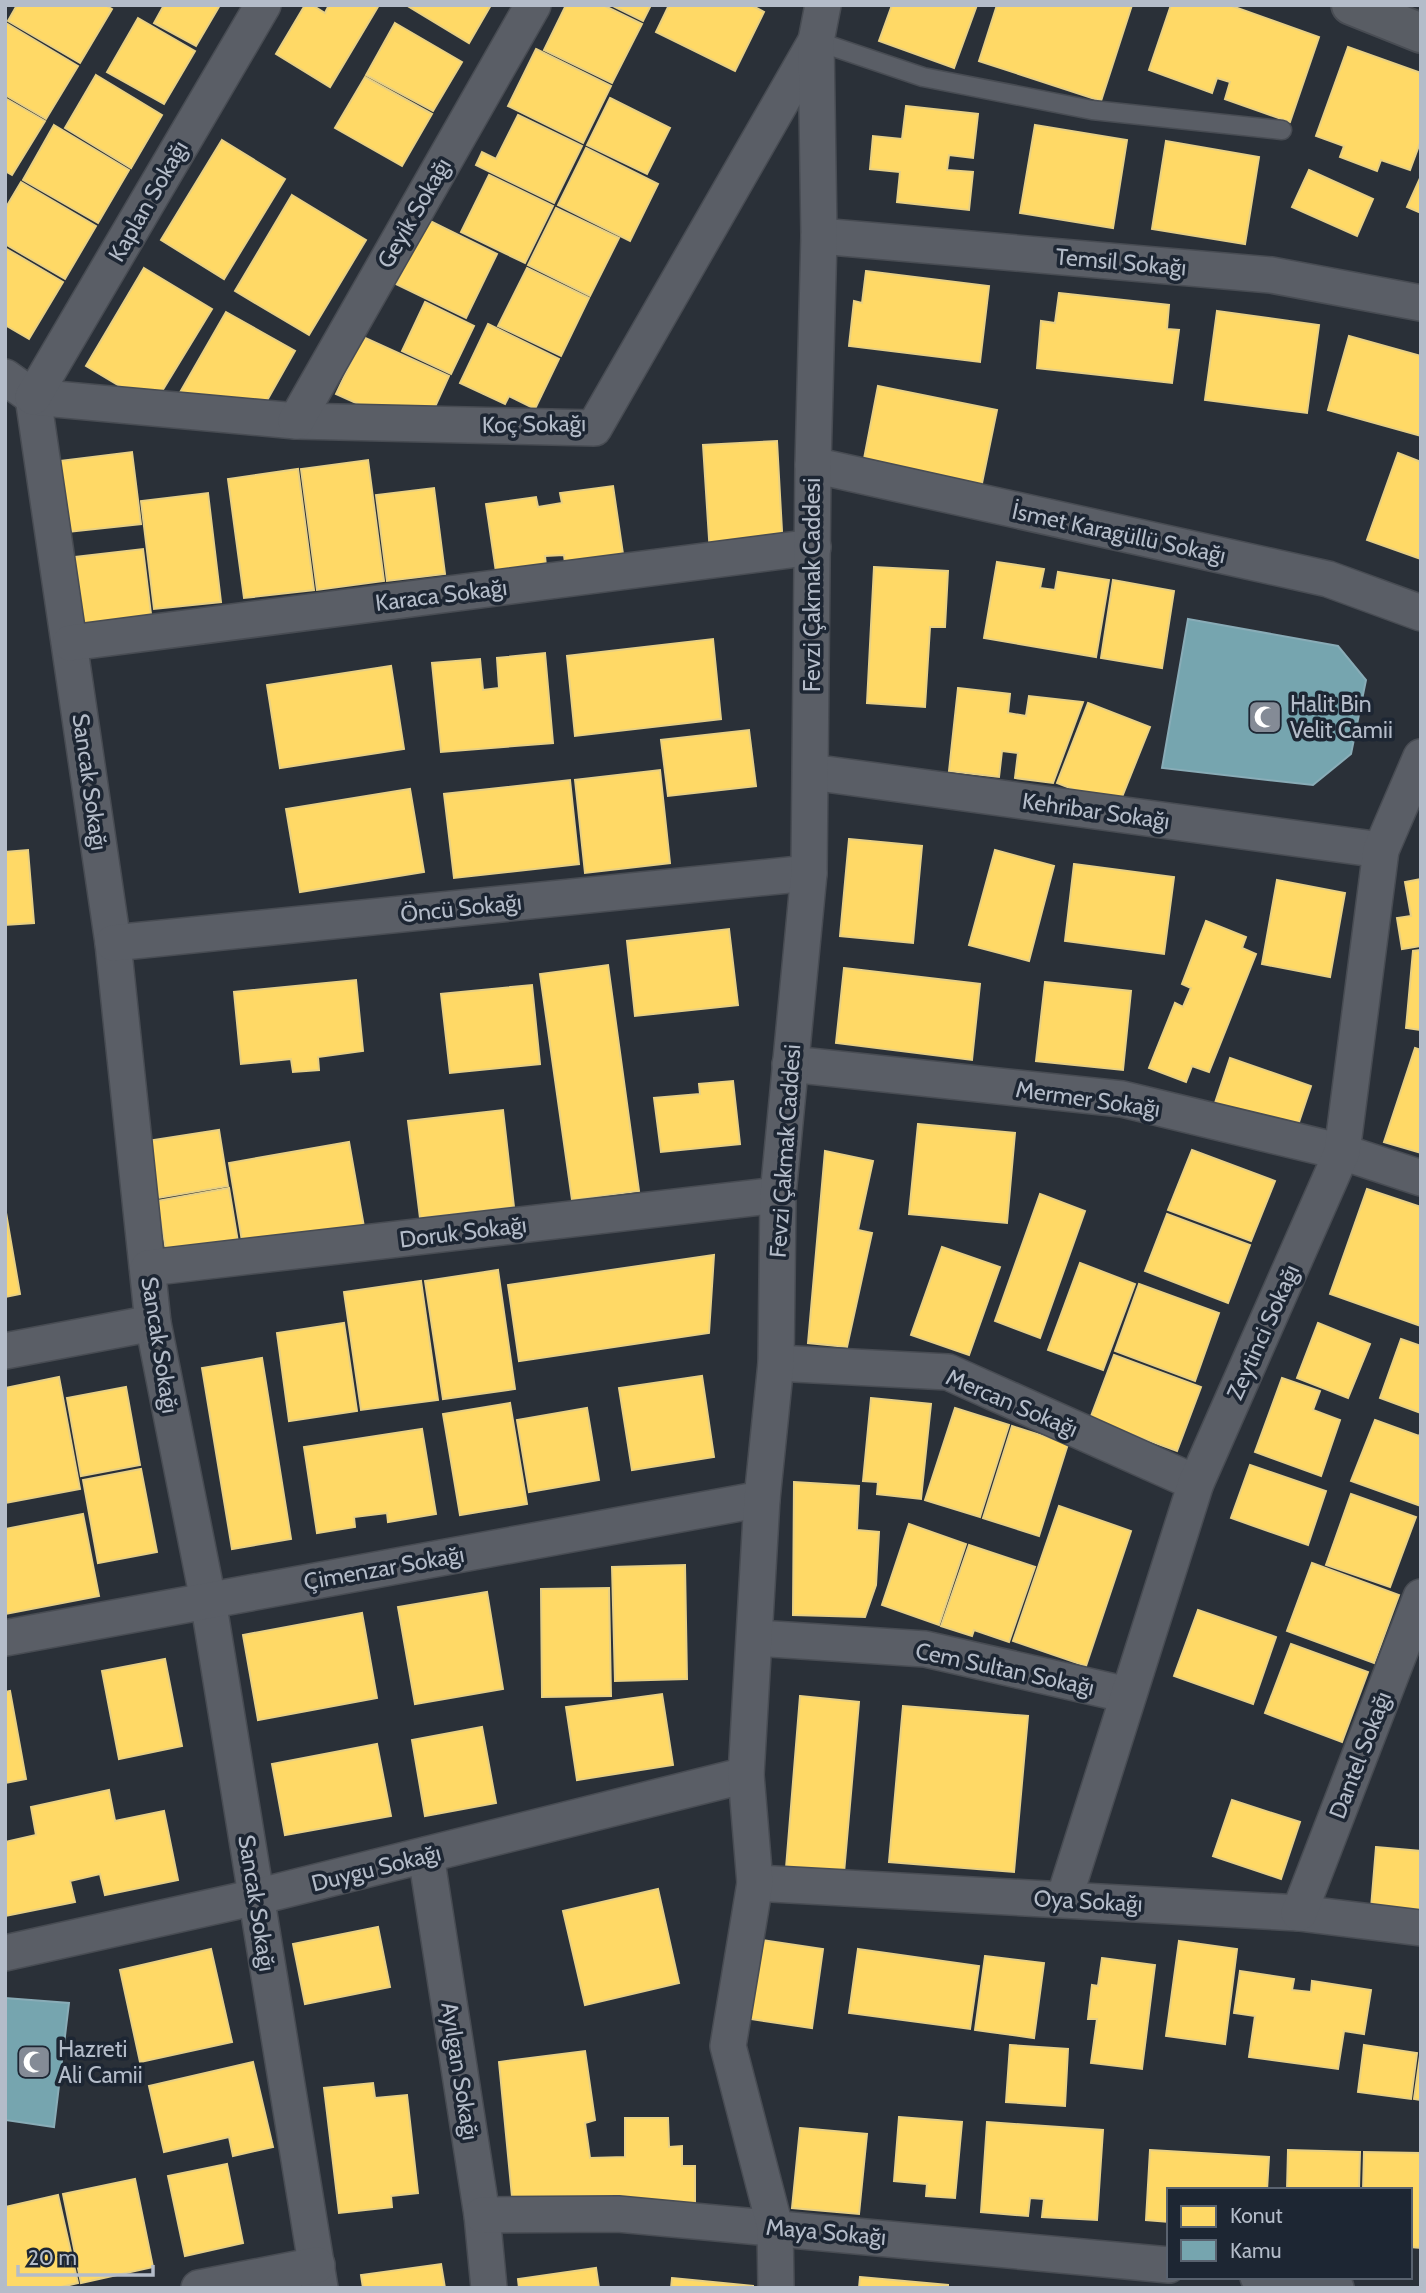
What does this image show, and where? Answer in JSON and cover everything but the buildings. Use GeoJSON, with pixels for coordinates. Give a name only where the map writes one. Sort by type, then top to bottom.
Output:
{"type":"FeatureCollection","features":[{"type":"Feature","properties":{"kind":"street","name":"Kaplan Sokağı"},"geometry":{"type":"LineString","coordinates":[[33,397],[263,5]]}},
{"type":"Feature","properties":{"kind":"street","name":"Geyik Sokağı"},"geometry":{"type":"LineString","coordinates":[[296,421],[533,5]]}},
{"type":"Feature","properties":{"kind":"street","name":"Fevzi Çakmak Caddesi"},"geometry":{"type":"LineString","coordinates":[[776,2288],[775,2227],[728,2046],[755,1883],[746,1775],[762,1499],[776,1363],[778,1195],[809,873],[813,466],[819,236],[816,41],[823,5]]}},
{"type":"Feature","properties":{"kind":"street"},"geometry":{"type":"LineString","coordinates":[[1351,5],[1421,33]]}},
{"type":"Feature","properties":{"kind":"street","name":"Koç Sokağı"},"geometry":{"type":"LineString","coordinates":[[33,397],[296,421],[594,428],[816,41]]}},
{"type":"Feature","properties":{"kind":"street","name":"Temsil Sokağı"},"geometry":{"type":"LineString","coordinates":[[819,236],[1271,275],[1421,303]]}},
{"type":"Feature","properties":{"kind":"street"},"geometry":{"type":"LineString","coordinates":[[5,377],[33,397]]}},
{"type":"Feature","properties":{"kind":"street","name":"Sancak Sokağı"},"geometry":{"type":"LineString","coordinates":[[33,397],[113,943],[153,1323],[208,1600],[318,2276]]}},
{"type":"Feature","properties":{"kind":"street","name":"İsmet Karagüllü Sokağı"},"geometry":{"type":"LineString","coordinates":[[813,466],[1328,579],[1421,613]]}},
{"type":"Feature","properties":{"kind":"street","name":"Karaca Sokağı"},"geometry":{"type":"LineString","coordinates":[[70,643],[813,547]]}},
{"type":"Feature","properties":{"kind":"street","name":"Zeytinci Sokağı"},"geometry":{"type":"LineString","coordinates":[[1063,1899],[1196,1483],[1342,1152],[1381,850],[1421,757]]}},
{"type":"Feature","properties":{"kind":"street","name":"Kehribar Sokağı"},"geometry":{"type":"LineString","coordinates":[[811,772],[1381,850]]}},
{"type":"Feature","properties":{"kind":"street","name":"Öncü Sokağı"},"geometry":{"type":"LineString","coordinates":[[113,943],[809,873]]}},
{"type":"Feature","properties":{"kind":"street","name":"Mermer Sokağı"},"geometry":{"type":"LineString","coordinates":[[790,1065],[1122,1099],[1342,1152],[1421,1178]]}},
{"type":"Feature","properties":{"kind":"street","name":"Doruk Sokağı"},"geometry":{"type":"LineString","coordinates":[[148,1268],[778,1195]]}},
{"type":"Feature","properties":{"kind":"street"},"geometry":{"type":"LineString","coordinates":[[5,1351],[153,1323]]}},
{"type":"Feature","properties":{"kind":"street","name":"Mercan Sokağı"},"geometry":{"type":"LineString","coordinates":[[776,1363],[948,1372],[1196,1483]]}},
{"type":"Feature","properties":{"kind":"street","name":"Çimenzar Sokağı"},"geometry":{"type":"LineString","coordinates":[[5,1638],[762,1499]]}},
{"type":"Feature","properties":{"kind":"street","name":"Dantel Sokağı"},"geometry":{"type":"LineString","coordinates":[[1299,1913],[1421,1597]]}},
{"type":"Feature","properties":{"kind":"street","name":"Cem Sultan Sokağı"},"geometry":{"type":"LineString","coordinates":[[756,1638],[925,1649],[1128,1695]]}},
{"type":"Feature","properties":{"kind":"street","name":"Duygu Sokağı"},"geometry":{"type":"LineString","coordinates":[[5,1953],[256,1897],[746,1775]]}},
{"type":"Feature","properties":{"kind":"street","name":"Ayılgan Sokağı"},"geometry":{"type":"LineString","coordinates":[[426,1855],[482,2215],[489,2288]]}},
{"type":"Feature","properties":{"kind":"street","name":"Oya Sokağı"},"geometry":{"type":"LineString","coordinates":[[755,1883],[1299,1913],[1421,1928]]}},
{"type":"Feature","properties":{"kind":"street","name":"Maya Sokağı"},"geometry":{"type":"LineString","coordinates":[[482,2215],[618,2214],[775,2227],[1128,2274],[1167,2265]]}},
{"type":"Feature","properties":{"kind":"street"},"geometry":{"type":"LineString","coordinates":[[199,2288],[318,2276]]}},
{"type":"Feature","properties":{"kind":"street"},"geometry":{"type":"LineString","coordinates":[[1272,2279],[1336,2288]]}},
{"type":"Feature","properties":{"kind":"lane"},"geometry":{"type":"LineString","coordinates":[[816,41],[923,77],[1091,110],[1282,130]]}},
{"type":"Feature","properties":{"kind":"place","name":"Halit Bin Velit Camii"},"geometry":{"type":"Point","coordinates":[1265,717]}},
{"type":"Feature","properties":{"kind":"place","name":"Hazreti Ali Camii"},"geometry":{"type":"Point","coordinates":[34,2062]}}]}
